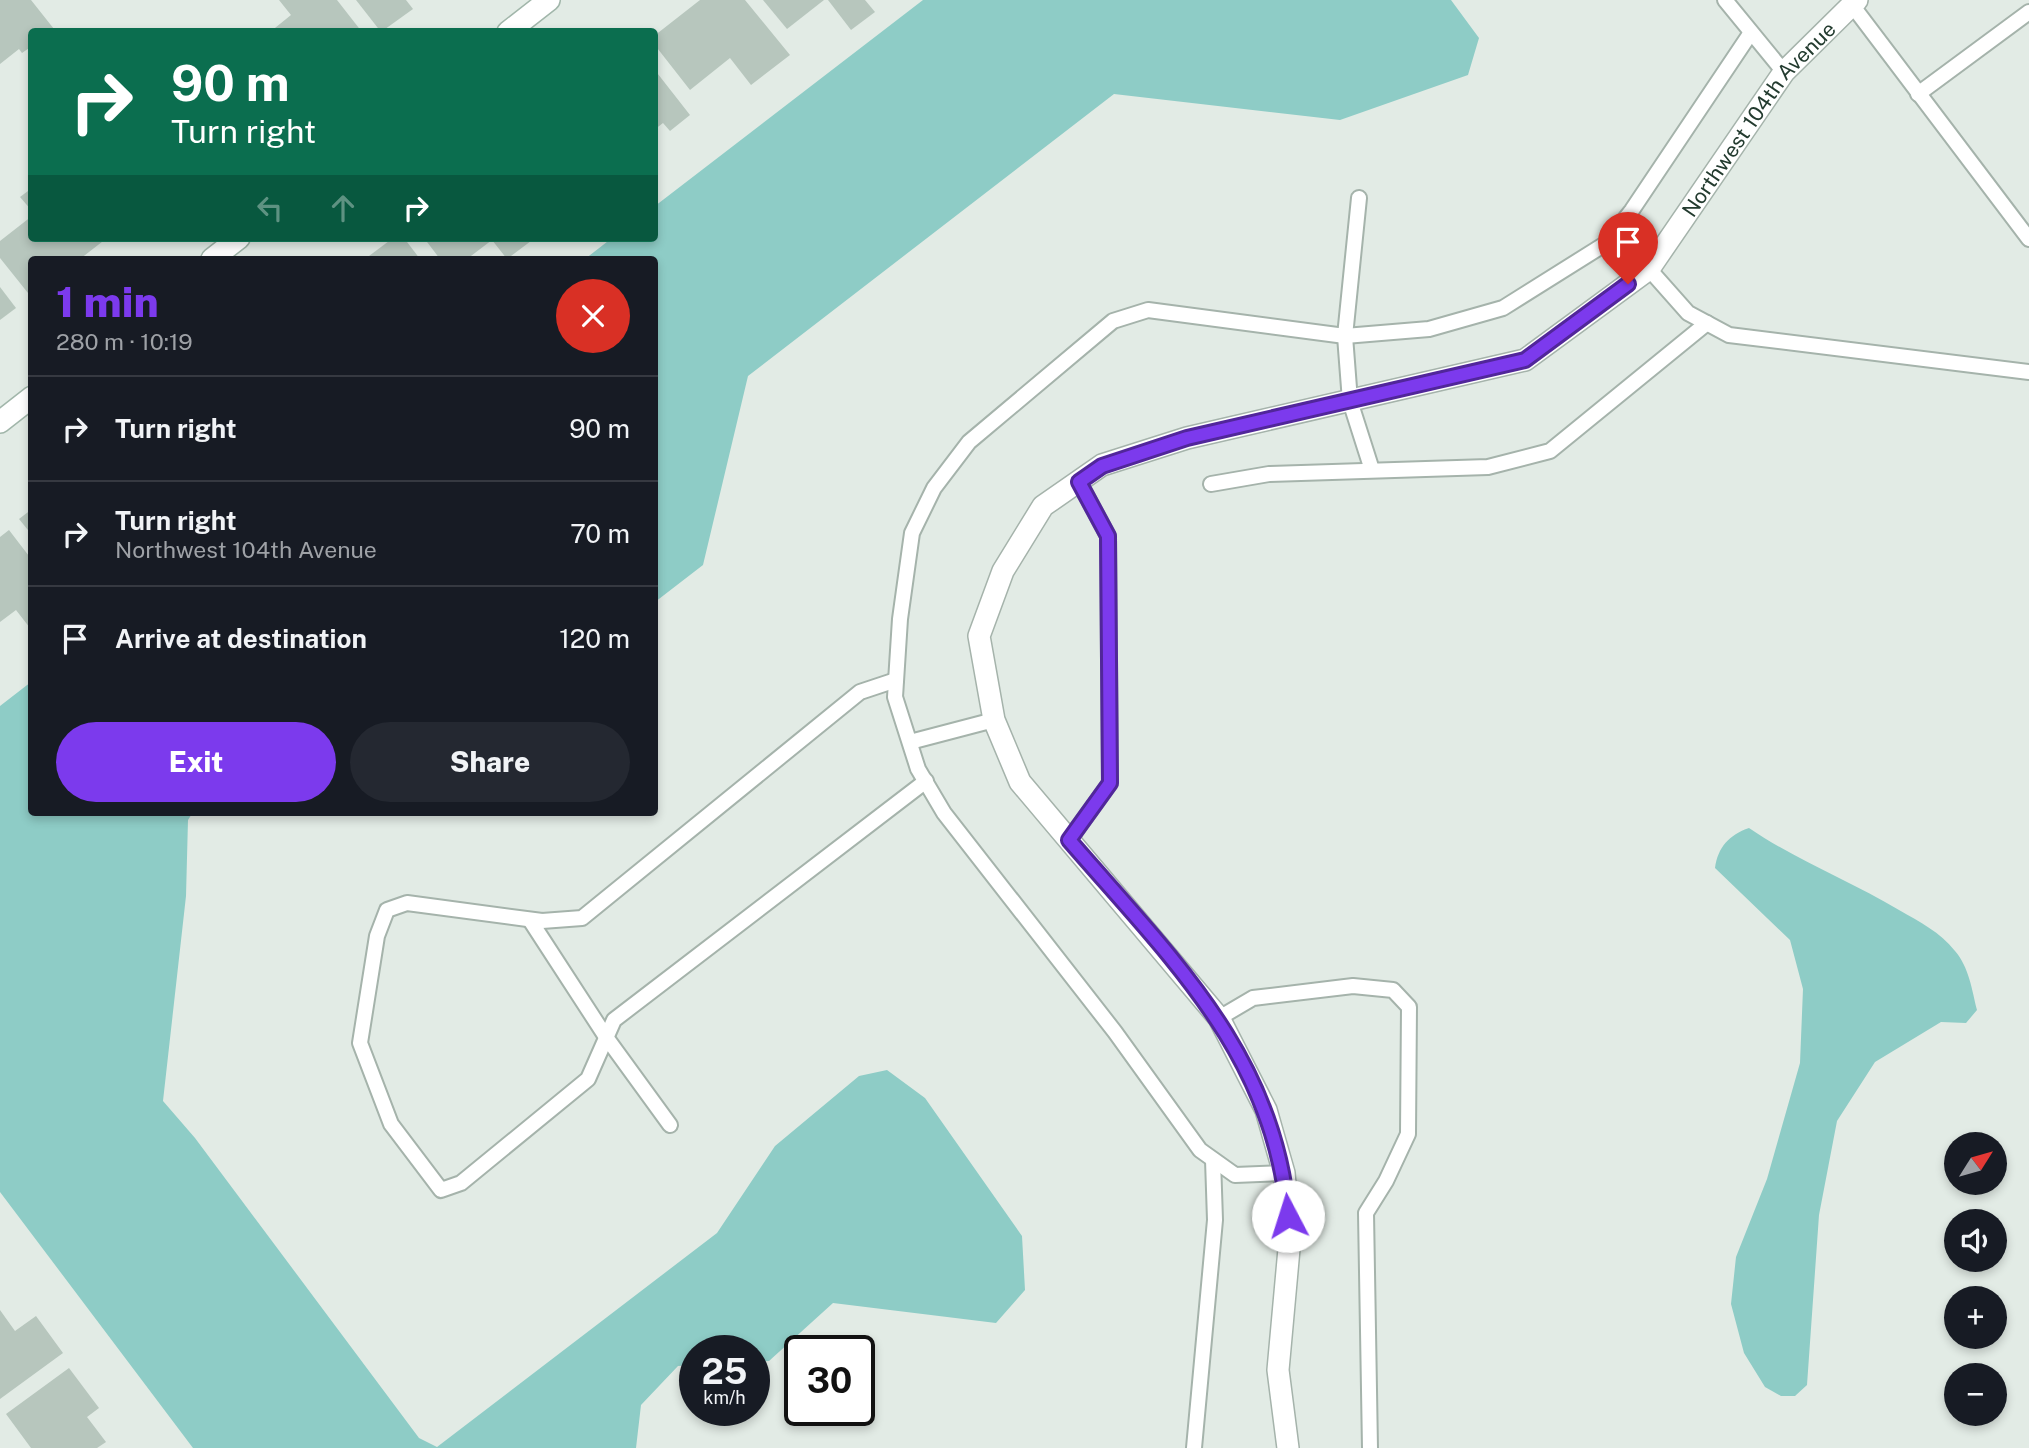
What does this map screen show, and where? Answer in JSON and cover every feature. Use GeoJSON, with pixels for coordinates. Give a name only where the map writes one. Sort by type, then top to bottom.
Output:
{"type":"FeatureCollection","features":[{"type":"Feature","properties":{"kind":"street"},"geometry":{"type":"LineString","coordinates":[[513,28],[549,0]]}},
{"type":"Feature","properties":{"kind":"street","name":"Northwest 104th Avenue"},"geometry":{"type":"LineString","coordinates":[[1288,1448],[1278,1370],[1290,1238],[1284,1173],[1266,1110],[1219,1018],[1020,782],[994,720],[979,636],[1003,571],[1043,506],[1102,466],[1187,438],[1525,360],[1648,269],[1784,72],[1854,2]]}},
{"type":"Feature","properties":{"kind":"street"},"geometry":{"type":"LineString","coordinates":[[216,256],[234,242]]}},
{"type":"Feature","properties":{"kind":"street"},"geometry":{"type":"LineString","coordinates":[[0,422],[28,400]]}},
{"type":"Feature","properties":{"kind":"lane"},"geometry":{"type":"LineString","coordinates":[[1725,0],[1784,72]]}},
{"type":"Feature","properties":{"kind":"lane"},"geometry":{"type":"LineString","coordinates":[[1854,2],[1919,94],[2029,239]]}},
{"type":"Feature","properties":{"kind":"lane"},"geometry":{"type":"LineString","coordinates":[[1919,94],[2029,12]]}},
{"type":"Feature","properties":{"kind":"lane"},"geometry":{"type":"LineString","coordinates":[[1284,1173],[1235,1175],[1200,1150],[1115,1032],[944,813],[926,781],[895,696],[900,619],[912,533],[934,488],[969,442],[1113,321],[1148,310],[1345,336],[1429,329],[1503,308],[1605,244],[1632,210],[1751,34]]}},
{"type":"Feature","properties":{"kind":"lane"},"geometry":{"type":"LineString","coordinates":[[1359,198],[1345,336],[1350,401],[1372,470]]}},
{"type":"Feature","properties":{"kind":"lane"},"geometry":{"type":"LineString","coordinates":[[1648,269],[1688,313],[1729,335],[2029,372]]}},
{"type":"Feature","properties":{"kind":"lane"},"geometry":{"type":"LineString","coordinates":[[1211,484],[1269,474],[1489,467],[1549,451],[1707,323]]}},
{"type":"Feature","properties":{"kind":"lane"},"geometry":{"type":"LineString","coordinates":[[1069,840],[1110,783],[1108,536],[1079,482]]}},
{"type":"Feature","properties":{"kind":"lane"},"geometry":{"type":"LineString","coordinates":[[896,680],[860,692],[582,918],[530,920],[407,904],[387,910],[377,936],[360,1043],[391,1124],[441,1190],[461,1183],[588,1079],[614,1020],[926,781]]}},
{"type":"Feature","properties":{"kind":"lane"},"geometry":{"type":"LineString","coordinates":[[910,742],[994,720]]}},
{"type":"Feature","properties":{"kind":"lane"},"geometry":{"type":"LineString","coordinates":[[530,920],[606,1037],[670,1125]]}},
{"type":"Feature","properties":{"kind":"lane"},"geometry":{"type":"LineString","coordinates":[[1219,1018],[1253,998],[1353,986],[1393,990],[1409,1007],[1408,1134],[1386,1181],[1366,1213],[1370,1448]]}},
{"type":"Feature","properties":{"kind":"lane"},"geometry":{"type":"LineString","coordinates":[[1194,1448],[1214,1220],[1213,1160]]}},
{"type":"Feature","properties":{"kind":"water"},"geometry":{"type":"Polygon","coordinates":[[[923,0],[1451,0],[1479,38],[1468,75],[1340,120],[1114,94],[748,376],[703,565],[658,600],[658,256],[589,256],[607,242],[658,242],[658,204],[923,0]]]}},
{"type":"Feature","properties":{"kind":"water"},"geometry":{"type":"Polygon","coordinates":[[[28,684],[28,816],[190,816],[188,820],[186,896],[163,1101],[195,1138],[419,1438],[437,1447],[717,1233],[775,1146],[859,1076],[887,1070],[925,1098],[1022,1236],[1025,1290],[996,1323],[833,1303],[798,1335],[784,1335],[784,1347],[770,1360],[770,1335],[679,1335],[679,1366],[641,1405],[636,1448],[193,1448],[0,1192],[0,706],[28,684]]]}},
{"type":"Feature","properties":{"kind":"water"},"geometry":{"type":"Polygon","coordinates":[[[1749,828],[1785,850],[1880,899],[1936,933],[1949,944],[1964,964],[1977,1010],[1966,1023],[1941,1022],[1875,1062],[1837,1121],[1819,1215],[1807,1385],[1795,1396],[1781,1396],[1765,1387],[1744,1353],[1731,1304],[1736,1257],[1767,1179],[1800,1063],[1803,989],[1790,940],[1715,868],[1726,843],[1749,828]]]}},
{"type":"Feature","properties":{"kind":"building"},"geometry":{"type":"Polygon","coordinates":[[[0,0],[31,0],[53,28],[28,28],[28,49],[22,53],[19,49],[0,64],[0,0]]]}},
{"type":"Feature","properties":{"kind":"building"},"geometry":{"type":"Polygon","coordinates":[[[279,0],[337,0],[359,28],[275,28],[291,15],[279,0]]]}},
{"type":"Feature","properties":{"kind":"building"},"geometry":{"type":"Polygon","coordinates":[[[356,0],[406,0],[413,9],[387,28],[378,28],[356,0]]]}},
{"type":"Feature","properties":{"kind":"building"},"geometry":{"type":"Polygon","coordinates":[[[700,0],[745,0],[790,55],[751,85],[730,58],[690,90],[658,49],[658,33],[700,0]]]}},
{"type":"Feature","properties":{"kind":"building"},"geometry":{"type":"Polygon","coordinates":[[[763,0],[824,0],[787,29],[763,0]]]}},
{"type":"Feature","properties":{"kind":"building"},"geometry":{"type":"Polygon","coordinates":[[[828,0],[865,0],[875,12],[851,30],[828,0]]]}},
{"type":"Feature","properties":{"kind":"building"},"geometry":{"type":"Polygon","coordinates":[[[658,74],[690,115],[670,131],[663,123],[658,127],[658,74]]]}},
{"type":"Feature","properties":{"kind":"building"},"geometry":{"type":"Polygon","coordinates":[[[28,191],[28,206],[20,197],[28,191]]]}},
{"type":"Feature","properties":{"kind":"building"},"geometry":{"type":"Polygon","coordinates":[[[28,219],[28,242],[102,242],[84,256],[28,256],[28,293],[0,258],[0,241],[28,219]]]}},
{"type":"Feature","properties":{"kind":"building"},"geometry":{"type":"Polygon","coordinates":[[[388,242],[407,242],[418,256],[369,256],[388,242]]]}},
{"type":"Feature","properties":{"kind":"building"},"geometry":{"type":"Polygon","coordinates":[[[427,242],[489,242],[471,256],[438,256],[427,242]]]}},
{"type":"Feature","properties":{"kind":"building"},"geometry":{"type":"Polygon","coordinates":[[[494,242],[530,242],[511,256],[505,256],[494,242]]]}},
{"type":"Feature","properties":{"kind":"building"},"geometry":{"type":"Polygon","coordinates":[[[0,287],[16,308],[0,320],[0,287]]]}},
{"type":"Feature","properties":{"kind":"building"},"geometry":{"type":"Polygon","coordinates":[[[28,512],[28,530],[19,519],[28,512]]]}},
{"type":"Feature","properties":{"kind":"building"},"geometry":{"type":"Polygon","coordinates":[[[9,530],[28,555],[28,625],[16,610],[0,622],[0,537],[9,530]]]}},
{"type":"Feature","properties":{"kind":"building"},"geometry":{"type":"Polygon","coordinates":[[[0,1310],[15,1331],[36,1316],[63,1353],[0,1399],[0,1310]]]}},
{"type":"Feature","properties":{"kind":"building"},"geometry":{"type":"Polygon","coordinates":[[[69,1368],[99,1408],[87,1417],[106,1442],[97,1448],[31,1448],[6,1414],[69,1368]]]}},
{"type":"Feature","properties":{"kind":"route"},"geometry":{"type":"LineString","coordinates":[[1288,1216],[1284,1173],[1266,1110],[1219,1018],[1069,840],[1110,783],[1108,536],[1079,482],[1102,466],[1187,438],[1525,360],[1628,284]]}}]}
